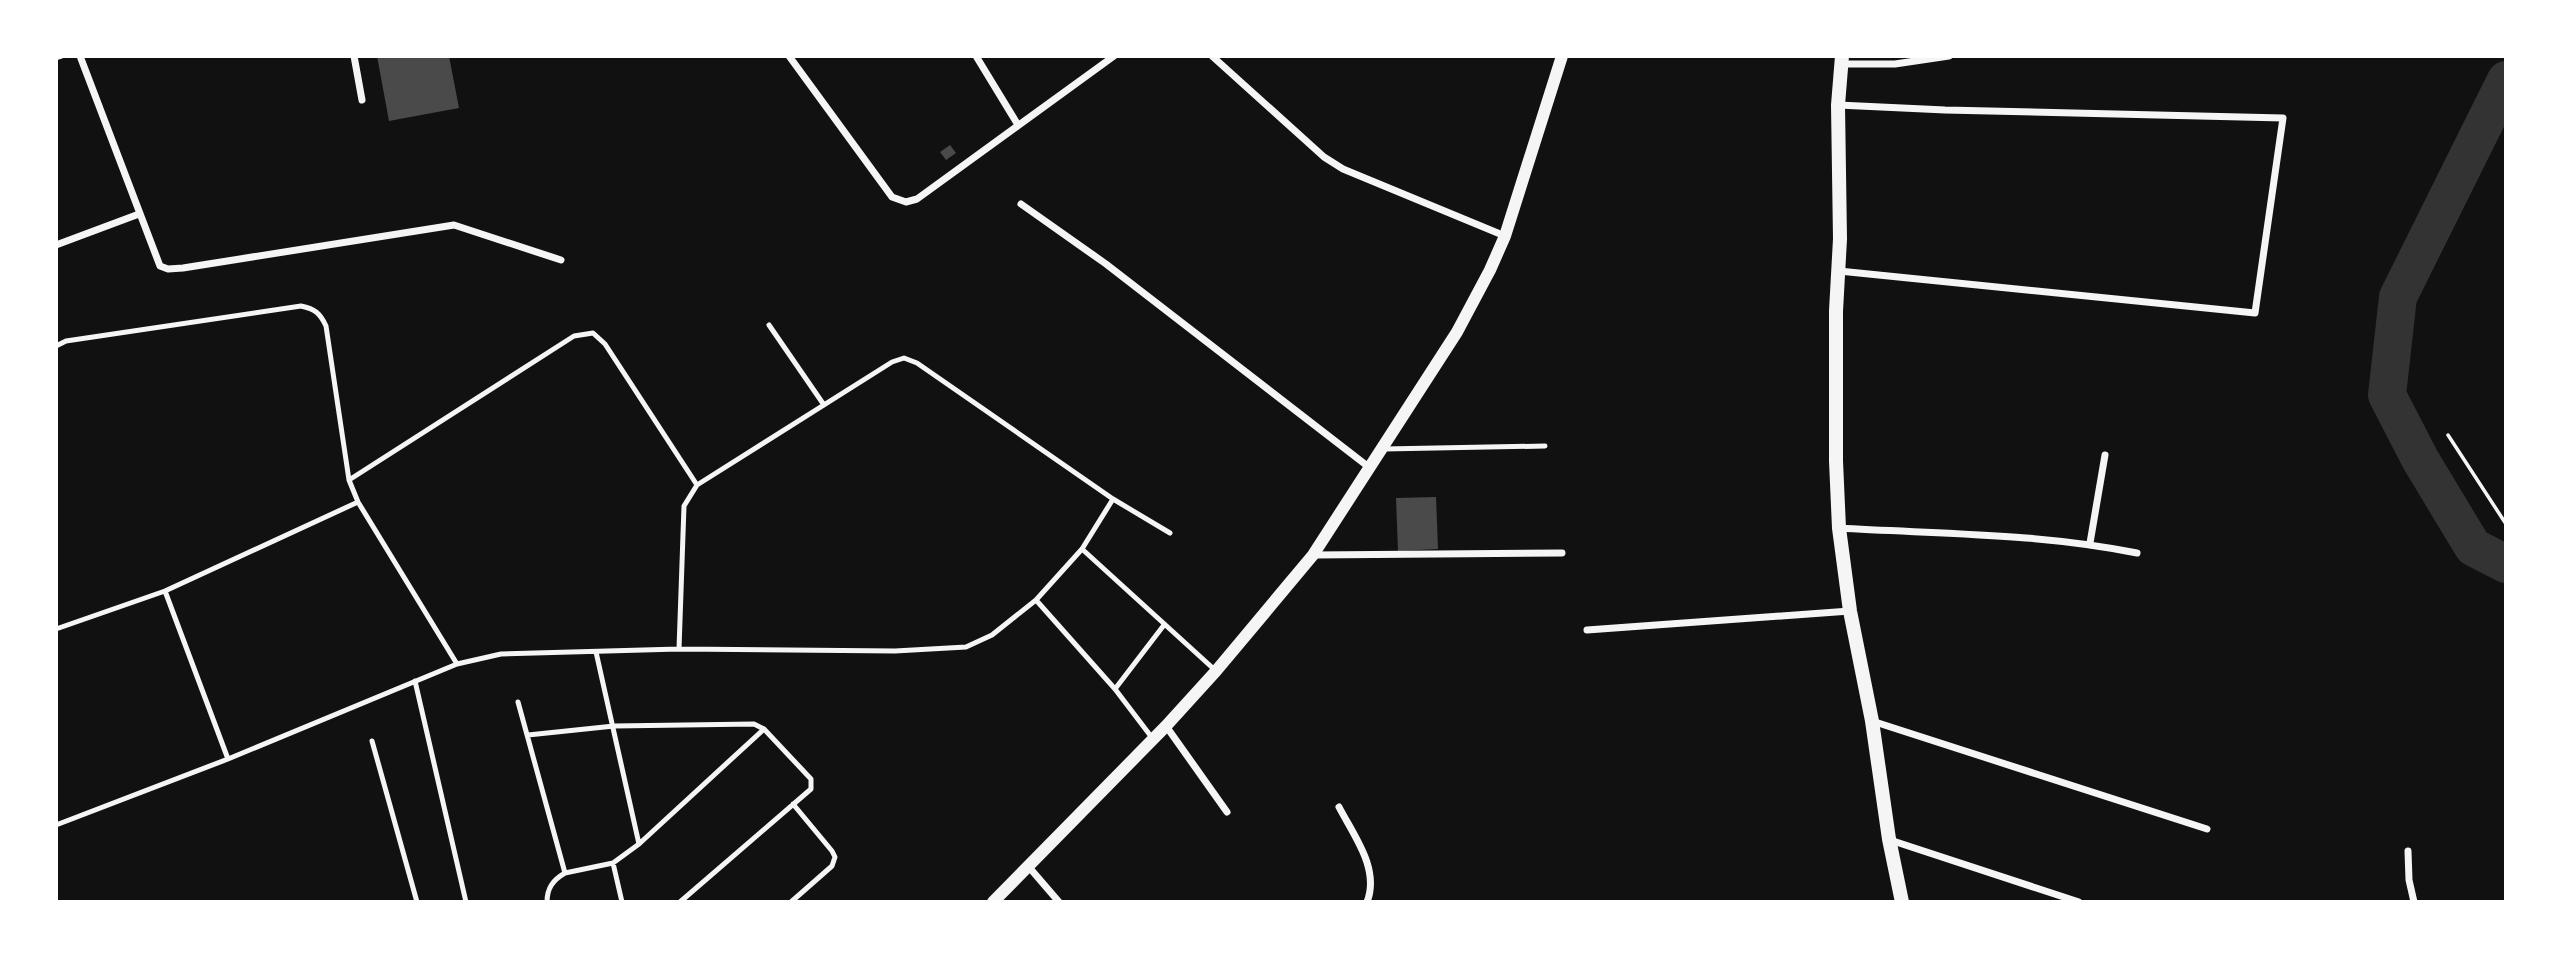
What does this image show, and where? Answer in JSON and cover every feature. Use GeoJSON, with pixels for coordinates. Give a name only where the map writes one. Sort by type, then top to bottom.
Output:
{"type":"FeatureCollection","features":[{"type":"Feature","properties":{"kind":"main road"},"geometry":{"type":"LineString","coordinates":[[1842,60],[1838,105],[1839,271],[1836,311],[1839,528],[1850,611],[1872,721],[1889,839],[1902,902]]}},
{"type":"Feature","properties":{"kind":"street"},"geometry":{"type":"LineString","coordinates":[[80,56],[160,266],[168,269],[454,225],[561,260]]}},
{"type":"Feature","properties":{"kind":"street"},"geometry":{"type":"LineString","coordinates":[[354,56],[362,100]]}},
{"type":"Feature","properties":{"kind":"street"},"geometry":{"type":"LineString","coordinates":[[789,56],[892,197],[906,202],[917,199],[1114,56]]}},
{"type":"Feature","properties":{"kind":"street"},"geometry":{"type":"LineString","coordinates":[[976,56],[1018,125]]}},
{"type":"Feature","properties":{"kind":"street"},"geometry":{"type":"LineString","coordinates":[[1212,56],[1333,163],[1505,236]]}},
{"type":"Feature","properties":{"kind":"street"},"geometry":{"type":"LineString","coordinates":[[993,902],[1166,726],[1216,671],[1312,555],[1457,332],[1490,270],[1505,236],[1562,56]]}},
{"type":"Feature","properties":{"kind":"street"},"geometry":{"type":"LineString","coordinates":[[1842,60],[1895,64],[1949,56]]}},
{"type":"Feature","properties":{"kind":"street"},"geometry":{"type":"LineString","coordinates":[[1838,105],[2283,118],[2255,313],[1839,271]]}},
{"type":"Feature","properties":{"kind":"street"},"geometry":{"type":"LineString","coordinates":[[1021,204],[1105,264],[1370,468]]}},
{"type":"Feature","properties":{"kind":"street"},"geometry":{"type":"LineString","coordinates":[[56,245],[138,214]]}},
{"type":"Feature","properties":{"kind":"street"},"geometry":{"type":"LineString","coordinates":[[2090,543],[2105,455]]}},
{"type":"Feature","properties":{"kind":"street"},"geometry":{"type":"LineString","coordinates":[[1839,528],[2090,543],[2137,553]]}},
{"type":"Feature","properties":{"kind":"street"},"geometry":{"type":"LineString","coordinates":[[1312,555],[1562,553]]}},
{"type":"Feature","properties":{"kind":"street"},"geometry":{"type":"LineString","coordinates":[[1587,630],[1850,611]]}},
{"type":"Feature","properties":{"kind":"street"},"geometry":{"type":"LineString","coordinates":[[1872,721],[2207,829]]}},
{"type":"Feature","properties":{"kind":"street"},"geometry":{"type":"LineString","coordinates":[[1166,726],[1227,812]]}},
{"type":"Feature","properties":{"kind":"street"},"geometry":{"type":"LineString","coordinates":[[1339,807],[1371,871],[1372,889],[1367,902]]}},
{"type":"Feature","properties":{"kind":"street"},"geometry":{"type":"LineString","coordinates":[[1889,839],[2079,902]]}},
{"type":"Feature","properties":{"kind":"street"},"geometry":{"type":"LineString","coordinates":[[2408,851],[2409,880],[2414,902]]}},
{"type":"Feature","properties":{"kind":"street"},"geometry":{"type":"LineString","coordinates":[[1028,866],[1059,902]]}},
{"type":"Feature","properties":{"kind":"lane"},"geometry":{"type":"LineString","coordinates":[[56,58],[62,56]]}},
{"type":"Feature","properties":{"kind":"lane"},"geometry":{"type":"LineString","coordinates":[[56,346],[66,341],[301,306],[320,313],[326,326],[349,480],[358,502],[457,664]]}},
{"type":"Feature","properties":{"kind":"lane"},"geometry":{"type":"LineString","coordinates":[[769,325],[824,405]]}},
{"type":"Feature","properties":{"kind":"lane"},"geometry":{"type":"LineString","coordinates":[[349,480],[574,336],[593,333],[605,344],[697,485]]}},
{"type":"Feature","properties":{"kind":"lane"},"geometry":{"type":"LineString","coordinates":[[679,649],[684,506],[697,485],[892,362],[904,358],[917,363],[1113,499],[1170,533]]}},
{"type":"Feature","properties":{"kind":"lane"},"geometry":{"type":"LineString","coordinates":[[1382,449],[1545,446]]}},
{"type":"Feature","properties":{"kind":"lane"},"geometry":{"type":"LineString","coordinates":[[56,825],[228,759],[457,664],[501,654],[679,649],[895,651],[966,647],[992,635],[1036,600],[1082,549],[1113,499]]}},
{"type":"Feature","properties":{"kind":"lane"},"geometry":{"type":"LineString","coordinates":[[56,629],[165,591],[358,502]]}},
{"type":"Feature","properties":{"kind":"lane"},"geometry":{"type":"LineString","coordinates":[[1082,549],[1216,671]]}},
{"type":"Feature","properties":{"kind":"lane"},"geometry":{"type":"LineString","coordinates":[[165,591],[228,759]]}},
{"type":"Feature","properties":{"kind":"lane"},"geometry":{"type":"LineString","coordinates":[[1036,600],[1115,689],[1153,739]]}},
{"type":"Feature","properties":{"kind":"lane"},"geometry":{"type":"LineString","coordinates":[[1115,689],[1164,625]]}},
{"type":"Feature","properties":{"kind":"lane"},"geometry":{"type":"LineString","coordinates":[[596,652],[639,844]]}},
{"type":"Feature","properties":{"kind":"lane"},"geometry":{"type":"LineString","coordinates":[[415,681],[466,902]]}},
{"type":"Feature","properties":{"kind":"lane"},"geometry":{"type":"LineString","coordinates":[[518,702],[565,873]]}},
{"type":"Feature","properties":{"kind":"lane"},"geometry":{"type":"LineString","coordinates":[[528,735],[614,726],[743,723],[764,729],[811,779],[811,789],[680,902]]}},
{"type":"Feature","properties":{"kind":"lane"},"geometry":{"type":"LineString","coordinates":[[547,902],[548,889],[554,879],[565,873],[613,863],[639,844],[764,729]]}},
{"type":"Feature","properties":{"kind":"lane"},"geometry":{"type":"LineString","coordinates":[[372,741],[418,902]]}},
{"type":"Feature","properties":{"kind":"lane"},"geometry":{"type":"LineString","coordinates":[[791,902],[832,866],[835,857],[793,804]]}},
{"type":"Feature","properties":{"kind":"lane"},"geometry":{"type":"LineString","coordinates":[[613,863],[622,902]]}},
{"type":"Feature","properties":{"kind":"path"},"geometry":{"type":"LineString","coordinates":[[2448,435],[2506,524]]}},
{"type":"Feature","properties":{"kind":"building"},"geometry":{"type":"Polygon","coordinates":[[[377,56],[449,56],[459,108],[389,121],[377,56]]]}},
{"type":"Feature","properties":{"kind":"building"},"geometry":{"type":"Polygon","coordinates":[[[950,145],[956,153],[946,160],[940,152],[950,145]]]}},
{"type":"Feature","properties":{"kind":"building"},"geometry":{"type":"Polygon","coordinates":[[[1436,497],[1438,549],[1398,551],[1396,498],[1436,497]]]}},
{"type":"Feature","properties":{"kind":"waterway"},"geometry":{"type":"LineString","coordinates":[[2506,80],[2398,297],[2387,395],[2420,459],[2473,547],[2506,564]]}}]}
